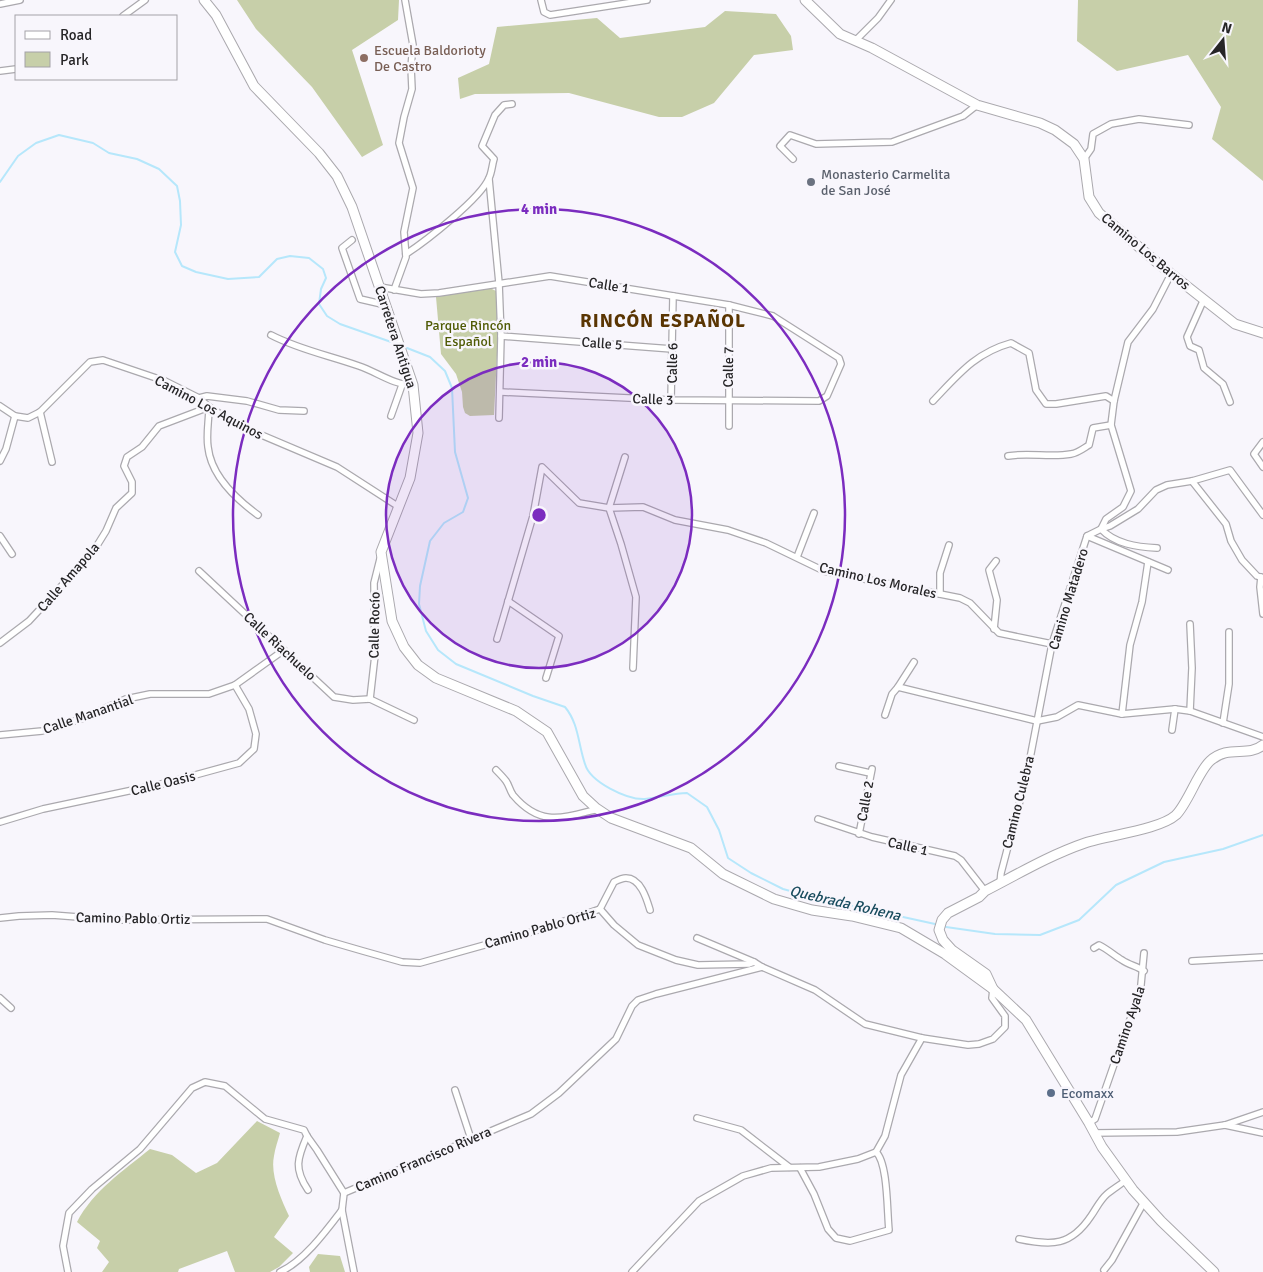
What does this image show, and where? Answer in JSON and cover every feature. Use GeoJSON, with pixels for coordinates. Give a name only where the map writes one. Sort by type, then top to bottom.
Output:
{"type":"FeatureCollection","features":[{"type":"Feature","properties":{"kind":"street"},"geometry":{"type":"LineString","coordinates":[[0,4],[20,0]]}},
{"type":"Feature","properties":{"kind":"street"},"geometry":{"type":"LineString","coordinates":[[124,15],[145,0]]}},
{"type":"Feature","properties":{"kind":"street","name":"Carretera Antigua"},"geometry":{"type":"LineString","coordinates":[[204,0],[216,16],[254,86],[319,153],[337,176],[352,207],[413,385],[418,433],[410,478],[381,552]]}},
{"type":"Feature","properties":{"kind":"street"},"geometry":{"type":"LineString","coordinates":[[394,290],[406,254],[404,232],[414,188],[399,143],[412,89],[413,45],[405,0]]}},
{"type":"Feature","properties":{"kind":"street"},"geometry":{"type":"LineString","coordinates":[[541,3],[544,12],[550,15],[646,0]]}},
{"type":"Feature","properties":{"kind":"street"},"geometry":{"type":"LineString","coordinates":[[804,0],[840,34],[872,48],[977,105],[1040,123],[1055,130],[1074,144],[1084,159],[1090,149],[1093,134],[1111,124],[1139,119],[1189,125]]}},
{"type":"Feature","properties":{"kind":"street"},"geometry":{"type":"LineString","coordinates":[[856,41],[878,18],[891,0]]}},
{"type":"Feature","properties":{"kind":"street"},"geometry":{"type":"LineString","coordinates":[[0,71],[15,68]]}},
{"type":"Feature","properties":{"kind":"street"},"geometry":{"type":"LineString","coordinates":[[499,418],[501,336],[499,283],[489,179],[494,159],[482,146],[495,115],[504,105],[512,104]]}},
{"type":"Feature","properties":{"kind":"street"},"geometry":{"type":"LineString","coordinates":[[793,159],[780,146],[790,135],[816,144],[892,142],[963,116],[977,105]]}},
{"type":"Feature","properties":{"kind":"street","name":"Camino Los Barros"},"geometry":{"type":"LineString","coordinates":[[1084,159],[1089,197],[1099,213],[1171,274],[1235,324],[1263,333]]}},
{"type":"Feature","properties":{"kind":"street"},"geometry":{"type":"LineString","coordinates":[[406,254],[435,233],[474,197],[489,179]]}},
{"type":"Feature","properties":{"kind":"street"},"geometry":{"type":"LineString","coordinates":[[352,240],[342,248],[360,299],[386,305]]}},
{"type":"Feature","properties":{"kind":"street","name":"Camino Matadero"},"geometry":{"type":"LineString","coordinates":[[1037,721],[1052,644],[1087,536],[1101,528],[1106,519],[1123,507],[1131,491],[1111,425],[1114,401],[1128,342],[1153,309],[1171,274]]}},
{"type":"Feature","properties":{"kind":"street","name":"Calle 1"},"geometry":{"type":"LineString","coordinates":[[380,287],[420,294],[439,293],[550,276],[729,305],[773,316],[839,358],[842,364],[827,396],[819,401],[806,401]]}},
{"type":"Feature","properties":{"kind":"street","name":"Calle 6"},"geometry":{"type":"LineString","coordinates":[[671,400],[673,296]]}},
{"type":"Feature","properties":{"kind":"street"},"geometry":{"type":"LineString","coordinates":[[1204,299],[1187,337],[1190,346],[1199,350],[1204,368],[1223,384],[1230,402]]}},
{"type":"Feature","properties":{"kind":"street","name":"Calle 7"},"geometry":{"type":"LineString","coordinates":[[729,305],[729,426]]}},
{"type":"Feature","properties":{"kind":"street"},"geometry":{"type":"LineString","coordinates":[[271,335],[294,346],[360,366],[402,385],[413,385]]}},
{"type":"Feature","properties":{"kind":"street","name":"Calle 5"},"geometry":{"type":"LineString","coordinates":[[501,336],[672,349]]}},
{"type":"Feature","properties":{"kind":"street"},"geometry":{"type":"LineString","coordinates":[[933,401],[971,362],[994,348],[1011,343],[1029,353],[1036,390],[1046,404],[1106,396],[1114,401]]}},
{"type":"Feature","properties":{"kind":"street","name":"Camino Los Aquinos"},"geometry":{"type":"LineString","coordinates":[[40,412],[90,362],[103,360],[165,381],[199,398],[238,426],[337,467],[399,507]]}},
{"type":"Feature","properties":{"kind":"street"},"geometry":{"type":"LineString","coordinates":[[391,416],[402,385]]}},
{"type":"Feature","properties":{"kind":"street","name":"Calle 3"},"geometry":{"type":"LineString","coordinates":[[501,392],[671,400],[806,401]]}},
{"type":"Feature","properties":{"kind":"street"},"geometry":{"type":"LineString","coordinates":[[199,398],[207,396],[247,401],[279,410],[304,410]]}},
{"type":"Feature","properties":{"kind":"street"},"geometry":{"type":"LineString","coordinates":[[0,406],[15,416],[28,418],[40,412],[52,462]]}},
{"type":"Feature","properties":{"kind":"street"},"geometry":{"type":"LineString","coordinates":[[209,407],[207,446],[211,464],[239,500],[258,515]]}},
{"type":"Feature","properties":{"kind":"street","name":"Calle Amapola"},"geometry":{"type":"LineString","coordinates":[[0,643],[29,621],[93,552],[106,532],[116,508],[132,493],[132,482],[124,466],[126,456],[142,447],[159,426],[209,407]]}},
{"type":"Feature","properties":{"kind":"street"},"geometry":{"type":"LineString","coordinates":[[0,461],[6,449],[15,416]]}},
{"type":"Feature","properties":{"kind":"street"},"geometry":{"type":"LineString","coordinates":[[1008,456],[1021,453],[1042,455],[1071,454],[1089,445],[1093,428],[1111,425]]}},
{"type":"Feature","properties":{"kind":"street"},"geometry":{"type":"LineString","coordinates":[[1263,442],[1254,454],[1263,467]]}},
{"type":"Feature","properties":{"kind":"street"},"geometry":{"type":"LineString","coordinates":[[625,457],[609,508],[622,544],[636,597],[633,668]]}},
{"type":"Feature","properties":{"kind":"street","name":"Camino Los Morales"},"geometry":{"type":"LineString","coordinates":[[508,601],[533,516],[542,468],[579,503],[609,508],[643,507],[674,520],[728,530],[766,543],[824,571],[960,598],[970,603],[999,633],[1052,644]]}},
{"type":"Feature","properties":{"kind":"street"},"geometry":{"type":"LineString","coordinates":[[1157,548],[1143,548],[1121,542],[1107,535],[1101,528],[1110,526],[1138,509],[1156,490],[1167,485],[1192,481],[1230,470],[1263,515]]}},
{"type":"Feature","properties":{"kind":"street"},"geometry":{"type":"LineString","coordinates":[[1192,481],[1226,524],[1231,541],[1242,560],[1257,576],[1262,578],[1260,587],[1263,614]]}},
{"type":"Feature","properties":{"kind":"street"},"geometry":{"type":"LineString","coordinates":[[797,557],[814,513]]}},
{"type":"Feature","properties":{"kind":"street"},"geometry":{"type":"LineString","coordinates":[[0,535],[12,554]]}},
{"type":"Feature","properties":{"kind":"street"},"geometry":{"type":"LineString","coordinates":[[1087,536],[1168,570]]}},
{"type":"Feature","properties":{"kind":"street"},"geometry":{"type":"LineString","coordinates":[[940,594],[940,573],[949,545]]}},
{"type":"Feature","properties":{"kind":"street"},"geometry":{"type":"LineString","coordinates":[[381,552],[392,621],[404,647],[418,665],[436,678],[516,711],[547,732],[583,796],[598,809],[611,818],[691,848],[723,874],[774,899],[812,910],[852,916],[901,928],[945,954],[993,989],[1026,1020],[1089,1122],[1102,1147],[1126,1180],[1161,1221],[1214,1272]]}},
{"type":"Feature","properties":{"kind":"street","name":"Calle Rocío"},"geometry":{"type":"LineString","coordinates":[[370,698],[374,655],[374,583],[381,552]]}},
{"type":"Feature","properties":{"kind":"street"},"geometry":{"type":"LineString","coordinates":[[994,629],[997,600],[990,570],[996,561]]}},
{"type":"Feature","properties":{"kind":"street"},"geometry":{"type":"LineString","coordinates":[[1122,714],[1130,645],[1142,602],[1148,562]]}},
{"type":"Feature","properties":{"kind":"street","name":"Calle Riachuelo"},"geometry":{"type":"LineString","coordinates":[[199,571],[334,696],[353,700],[370,698]]}},
{"type":"Feature","properties":{"kind":"street"},"geometry":{"type":"LineString","coordinates":[[497,639],[508,601],[559,636],[546,678]]}},
{"type":"Feature","properties":{"kind":"street"},"geometry":{"type":"LineString","coordinates":[[1190,624],[1192,668],[1190,711]]}},
{"type":"Feature","properties":{"kind":"street"},"geometry":{"type":"LineString","coordinates":[[1223,723],[1229,684],[1229,632]]}},
{"type":"Feature","properties":{"kind":"street","name":"Calle Manantial"},"geometry":{"type":"LineString","coordinates":[[0,735],[42,731],[81,719],[126,699],[150,694],[209,694],[235,685],[284,650]]}},
{"type":"Feature","properties":{"kind":"street"},"geometry":{"type":"LineString","coordinates":[[885,714],[892,694],[914,662]]}},
{"type":"Feature","properties":{"kind":"street","name":"Calle Oasis"},"geometry":{"type":"LineString","coordinates":[[0,822],[44,808],[166,783],[239,763],[254,749],[256,734],[249,709],[235,685]]}},
{"type":"Feature","properties":{"kind":"street"},"geometry":{"type":"LineString","coordinates":[[898,687],[1037,721],[1057,717],[1078,706],[1122,714],[1176,710],[1190,711],[1263,737]]}},
{"type":"Feature","properties":{"kind":"street"},"geometry":{"type":"LineString","coordinates":[[370,698],[414,720]]}},
{"type":"Feature","properties":{"kind":"street"},"geometry":{"type":"LineString","coordinates":[[1172,730],[1176,710]]}},
{"type":"Feature","properties":{"kind":"street","name":"Camino Culebra"},"geometry":{"type":"LineString","coordinates":[[1000,884],[1037,721]]}},
{"type":"Feature","properties":{"kind":"street"},"geometry":{"type":"LineString","coordinates":[[697,938],[815,990],[865,1024],[922,1038],[979,1044],[993,1039],[1005,1027],[1006,1016],[992,998],[993,989],[986,974],[952,950],[943,940],[939,930],[942,920],[948,913],[979,897],[985,891],[1086,843],[1162,824],[1176,815],[1210,761],[1227,751],[1256,751],[1263,745]]}},
{"type":"Feature","properties":{"kind":"street","name":"Calle 2"},"geometry":{"type":"LineString","coordinates":[[839,766],[871,771],[859,834]]}},
{"type":"Feature","properties":{"kind":"street"},"geometry":{"type":"LineString","coordinates":[[496,770],[507,782],[512,794],[540,816],[556,819],[598,809]]}},
{"type":"Feature","properties":{"kind":"street","name":"Calle 1"},"geometry":{"type":"LineString","coordinates":[[818,819],[859,834],[955,856],[961,860],[985,891]]}},
{"type":"Feature","properties":{"kind":"street"},"geometry":{"type":"LineString","coordinates":[[600,909],[614,882],[626,877],[632,879],[645,891],[650,910]]}},
{"type":"Feature","properties":{"kind":"street","name":"Camino Pablo Ortiz"},"geometry":{"type":"LineString","coordinates":[[0,918],[52,916],[117,920],[267,919],[325,940],[363,951],[402,962],[420,963],[535,931],[600,909],[614,925],[638,945],[676,960],[713,966],[749,964],[754,962]]}},
{"type":"Feature","properties":{"kind":"street"},"geometry":{"type":"LineString","coordinates":[[1094,948],[1098,945],[1107,949],[1124,962],[1136,965],[1144,971]]}},
{"type":"Feature","properties":{"kind":"street","name":"Camino Ayala"},"geometry":{"type":"LineString","coordinates":[[1089,1122],[1095,1119],[1140,995],[1144,971],[1144,953]]}},
{"type":"Feature","properties":{"kind":"street"},"geometry":{"type":"LineString","coordinates":[[1192,961],[1263,957]]}},
{"type":"Feature","properties":{"kind":"street","name":"Camino Francisco Rivera"},"geometry":{"type":"LineString","coordinates":[[68,1272],[63,1246],[69,1213],[92,1189],[140,1149],[192,1088],[205,1082],[224,1086],[265,1119],[304,1130],[306,1136],[344,1193],[531,1114],[559,1093],[616,1039],[632,1006],[638,1000],[762,967]]}},
{"type":"Feature","properties":{"kind":"street"},"geometry":{"type":"LineString","coordinates":[[0,998],[11,1008]]}},
{"type":"Feature","properties":{"kind":"street"},"geometry":{"type":"LineString","coordinates":[[632,1272],[699,1201],[743,1176],[771,1168],[819,1167],[858,1160],[876,1152],[885,1136],[900,1075],[922,1038]]}},
{"type":"Feature","properties":{"kind":"street"},"geometry":{"type":"LineString","coordinates":[[455,1090],[471,1139]]}},
{"type":"Feature","properties":{"kind":"street"},"geometry":{"type":"LineString","coordinates":[[1094,1133],[1177,1132],[1225,1125],[1263,1112]]}},
{"type":"Feature","properties":{"kind":"street"},"geometry":{"type":"LineString","coordinates":[[697,1118],[741,1130],[788,1168]]}},
{"type":"Feature","properties":{"kind":"street"},"geometry":{"type":"LineString","coordinates":[[1225,1125],[1263,1134]]}},
{"type":"Feature","properties":{"kind":"street"},"geometry":{"type":"LineString","coordinates":[[306,1136],[298,1156],[299,1173],[308,1190]]}},
{"type":"Feature","properties":{"kind":"street"},"geometry":{"type":"LineString","coordinates":[[800,1168],[814,1194],[828,1229],[836,1238],[850,1241],[889,1230],[884,1168],[880,1155],[876,1152]]}},
{"type":"Feature","properties":{"kind":"street"},"geometry":{"type":"LineString","coordinates":[[1020,1239],[1048,1244],[1061,1242],[1077,1233],[1085,1225],[1106,1194],[1126,1180]]}},
{"type":"Feature","properties":{"kind":"street"},"geometry":{"type":"LineString","coordinates":[[344,1193],[342,1210],[354,1272]]}},
{"type":"Feature","properties":{"kind":"street"},"geometry":{"type":"LineString","coordinates":[[1104,1270],[1112,1260],[1144,1202]]}},
{"type":"Feature","properties":{"kind":"street"},"geometry":{"type":"LineString","coordinates":[[280,1272],[290,1268],[305,1255],[342,1210]]}},
{"type":"Feature","properties":{"kind":"green space"},"geometry":{"type":"Polygon","coordinates":[[[237,0],[399,0],[398,20],[352,50],[383,145],[362,157],[312,87],[256,29],[237,0]]]}},
{"type":"Feature","properties":{"kind":"green space"},"geometry":{"type":"Polygon","coordinates":[[[1078,0],[1263,0],[1263,181],[1212,139],[1221,107],[1188,55],[1117,71],[1077,41],[1078,0]]]}},
{"type":"Feature","properties":{"kind":"green space"},"geometry":{"type":"Polygon","coordinates":[[[725,11],[776,14],[791,36],[793,50],[754,55],[714,103],[682,117],[659,117],[569,93],[475,94],[460,99],[458,78],[489,64],[497,27],[597,18],[620,38],[705,27],[725,11]]]}},
{"type":"Feature","properties":{"kind":"green space","name":"Parque Rincón Español"},"geometry":{"type":"Polygon","coordinates":[[[490,288],[496,291],[498,335],[494,415],[470,416],[465,413],[463,407],[462,392],[456,374],[441,354],[436,297],[490,288]]]}},
{"type":"Feature","properties":{"kind":"green space"},"geometry":{"type":"Polygon","coordinates":[[[257,1121],[280,1133],[273,1163],[277,1187],[289,1216],[274,1237],[293,1253],[279,1267],[270,1272],[235,1272],[227,1251],[179,1269],[178,1272],[102,1272],[109,1262],[97,1248],[100,1241],[77,1222],[100,1191],[150,1149],[172,1155],[196,1173],[217,1163],[257,1121]]]}},
{"type":"Feature","properties":{"kind":"green space"},"geometry":{"type":"Polygon","coordinates":[[[318,1254],[340,1256],[345,1272],[310,1272],[309,1267],[318,1254]]]}},
{"type":"Feature","properties":{"kind":"waterway","name":"Quebrada Rohena"},"geometry":{"type":"LineString","coordinates":[[0,182],[18,156],[36,143],[59,135],[93,143],[109,153],[137,159],[159,169],[177,186],[181,225],[175,252],[182,266],[196,272],[228,279],[259,277],[277,259],[290,256],[309,258],[323,269],[326,278],[321,289],[319,304],[327,316],[340,324],[394,343]]}},
{"type":"Feature","properties":{"kind":"waterway","name":"Quebrada Rohena"},"geometry":{"type":"LineString","coordinates":[[407,348],[430,357],[445,371],[452,388],[455,452],[468,498],[463,512],[444,523],[430,541],[420,586],[419,604],[426,631],[438,650],[456,664],[533,696],[565,707],[576,727],[588,771],[610,789],[637,799],[687,793],[707,807],[719,830],[728,858],[751,873],[783,889],[935,924]]}},
{"type":"Feature","properties":{"kind":"waterway","name":"Quebrada Rohena"},"geometry":{"type":"LineString","coordinates":[[946,927],[995,934],[1040,935],[1079,920],[1116,885],[1164,862],[1223,849],[1263,835]]}},
{"type":"Feature","properties":{"kind":"place","name":"Escuela Baldorioty De Castro"},"geometry":{"type":"Point","coordinates":[364,58]}},
{"type":"Feature","properties":{"kind":"place","name":"Monasterio Carmelita de San José"},"geometry":{"type":"Point","coordinates":[811,182]}},
{"type":"Feature","properties":{"kind":"place","name":"Ecomaxx"},"geometry":{"type":"Point","coordinates":[1051,1093]}},
{"type":"Feature","properties":{"kind":"district","name":"RINCÓN ESPAÑOL"},"geometry":{"type":"Point","coordinates":[663,320]}}]}
